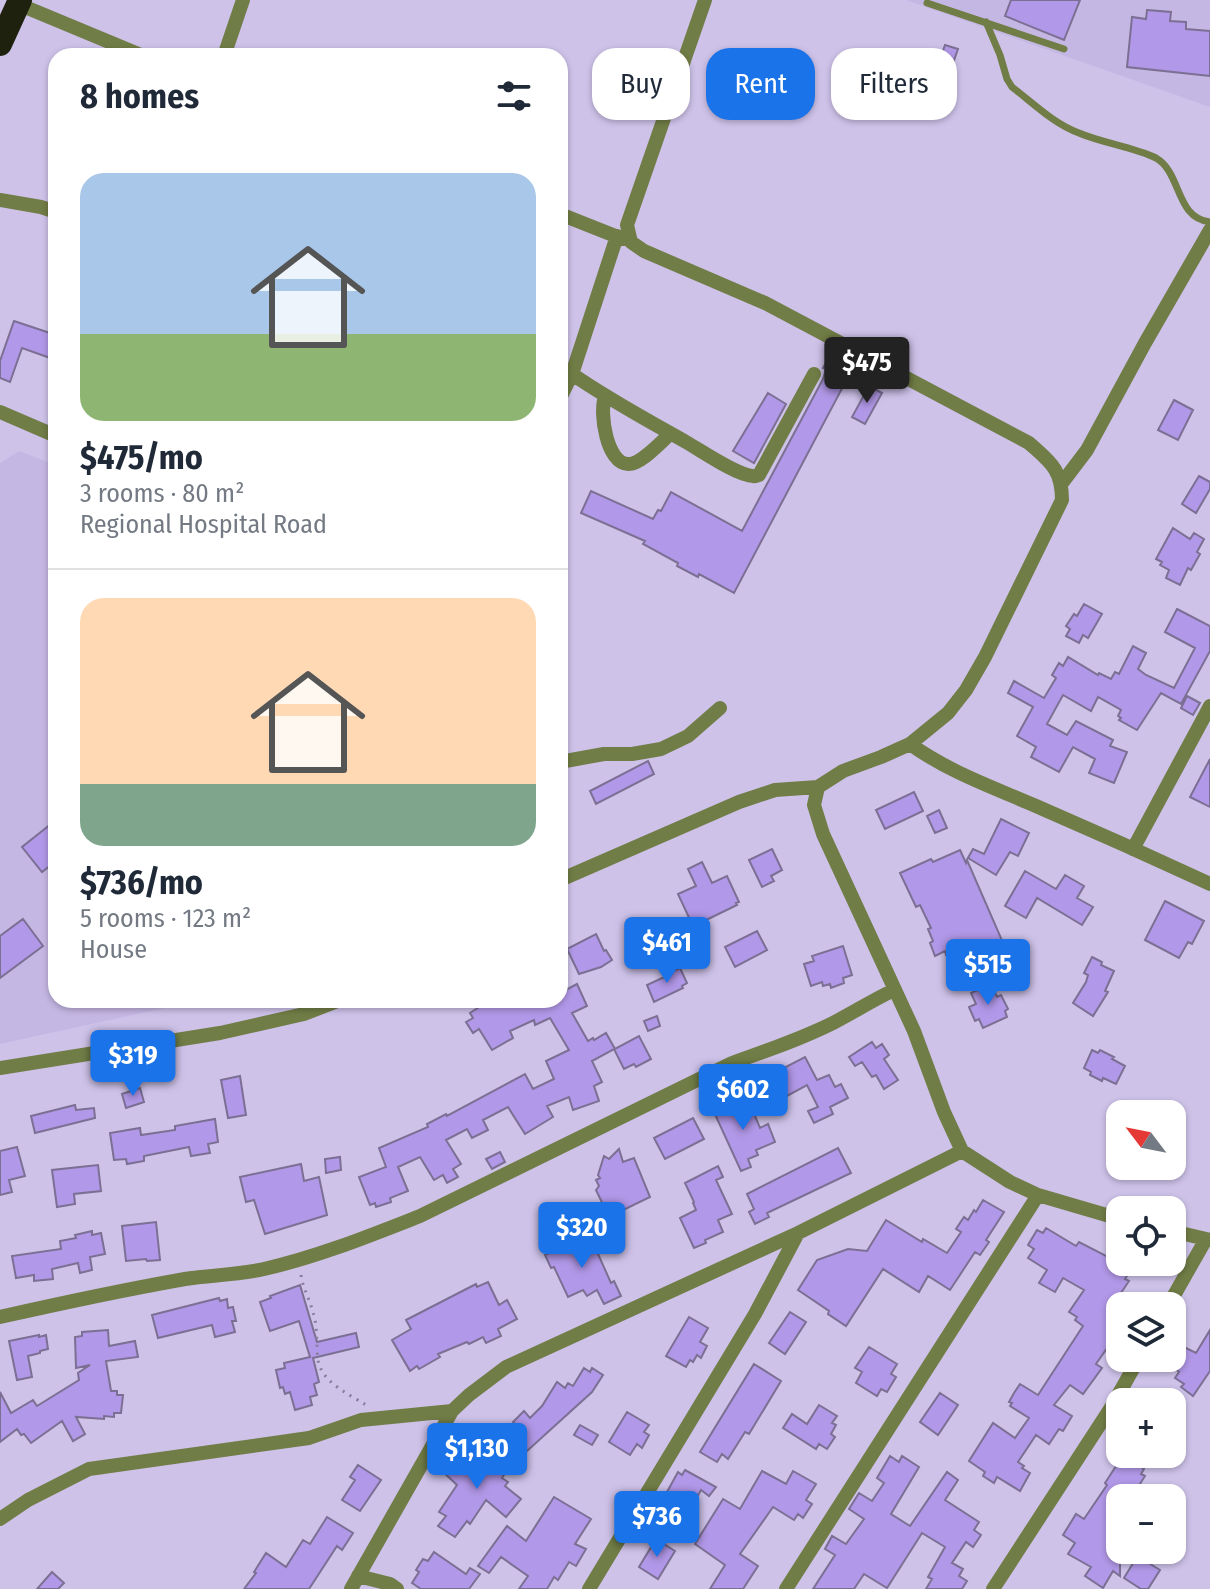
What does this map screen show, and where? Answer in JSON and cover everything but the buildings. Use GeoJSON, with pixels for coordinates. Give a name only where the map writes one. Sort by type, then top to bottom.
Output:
{"type":"FeatureCollection","features":[{"type":"Feature","properties":{"kind":"highway"},"geometry":{"type":"LineString","coordinates":[[0,44],[19,2]]}},
{"type":"Feature","properties":{"kind":"street"},"geometry":{"type":"LineString","coordinates":[[227,48],[243,0]]}},
{"type":"Feature","properties":{"kind":"street"},"geometry":{"type":"LineString","coordinates":[[631,242],[627,225],[705,0]]}},
{"type":"Feature","properties":{"kind":"street"},"geometry":{"type":"LineString","coordinates":[[19,2],[125,48]]}},
{"type":"Feature","properties":{"kind":"street"},"geometry":{"type":"LineString","coordinates":[[0,200],[48,209]]}},
{"type":"Feature","properties":{"kind":"street"},"geometry":{"type":"LineString","coordinates":[[568,217],[765,303],[1029,443],[1054,466],[1062,483],[1062,500],[966,690],[948,713],[910,744],[843,771],[818,787],[775,790],[739,802],[568,877]]}},
{"type":"Feature","properties":{"kind":"street"},"geometry":{"type":"LineString","coordinates":[[1062,483],[1087,450],[1210,230]]}},
{"type":"Feature","properties":{"kind":"street"},"geometry":{"type":"LineString","coordinates":[[568,382],[617,236]]}},
{"type":"Feature","properties":{"kind":"street"},"geometry":{"type":"LineString","coordinates":[[572,374],[670,434],[753,477],[759,475],[814,374]]}},
{"type":"Feature","properties":{"kind":"street"},"geometry":{"type":"LineString","coordinates":[[605,397],[602,405],[605,429],[615,459],[624,465],[633,464],[670,434]]}},
{"type":"Feature","properties":{"kind":"street"},"geometry":{"type":"LineString","coordinates":[[0,412],[48,430]]}},
{"type":"Feature","properties":{"kind":"street"},"geometry":{"type":"LineString","coordinates":[[1133,849],[1210,706]]}},
{"type":"Feature","properties":{"kind":"street"},"geometry":{"type":"LineString","coordinates":[[568,761],[661,749],[688,736],[720,708]]}},
{"type":"Feature","properties":{"kind":"street"},"geometry":{"type":"LineString","coordinates":[[910,744],[961,775],[1210,884]]}},
{"type":"Feature","properties":{"kind":"street"},"geometry":{"type":"LineString","coordinates":[[818,787],[814,805],[823,834],[914,1031],[962,1151],[1010,1182],[1038,1195],[1106,1215]]}},
{"type":"Feature","properties":{"kind":"street"},"geometry":{"type":"LineString","coordinates":[[0,1317],[102,1294],[261,1270],[375,1234],[420,1216],[732,1063],[832,1023],[894,990]]}},
{"type":"Feature","properties":{"kind":"street"},"geometry":{"type":"LineString","coordinates":[[0,1068],[220,1033],[319,1008]]}},
{"type":"Feature","properties":{"kind":"street"},"geometry":{"type":"LineString","coordinates":[[397,1589],[390,1584],[354,1582],[452,1411],[469,1395],[506,1367],[798,1233],[962,1151]]}},
{"type":"Feature","properties":{"kind":"street"},"geometry":{"type":"LineString","coordinates":[[786,1589],[1038,1195]]}},
{"type":"Feature","properties":{"kind":"street"},"geometry":{"type":"LineString","coordinates":[[589,1589],[755,1314],[798,1233]]}},
{"type":"Feature","properties":{"kind":"street"},"geometry":{"type":"LineString","coordinates":[[1176,1292],[1208,1240],[1186,1234]]}},
{"type":"Feature","properties":{"kind":"street"},"geometry":{"type":"LineString","coordinates":[[993,1589],[1131,1372]]}},
{"type":"Feature","properties":{"kind":"street"},"geometry":{"type":"LineString","coordinates":[[0,1519],[40,1493],[89,1469],[309,1438],[361,1420],[452,1411]]}},
{"type":"Feature","properties":{"kind":"lane"},"geometry":{"type":"LineString","coordinates":[[925,1],[1064,49]]}},
{"type":"Feature","properties":{"kind":"lane"},"geometry":{"type":"LineString","coordinates":[[986,22],[1012,87],[1079,134],[1158,159],[1193,215],[1210,222]]}},
{"type":"Feature","properties":{"kind":"path"},"geometry":{"type":"LineString","coordinates":[[300,1260],[302,1281],[315,1317],[322,1372],[329,1381],[387,1417]]}},
{"type":"Feature","properties":{"kind":"shaded area"},"geometry":{"type":"Polygon","coordinates":[[[906,0],[1210,0],[1210,107],[906,0]]]}},
{"type":"Feature","properties":{"kind":"shaded area"},"geometry":{"type":"Polygon","coordinates":[[[19,451],[48,462],[48,1008],[164,1008],[0,1044],[0,463],[19,451]]]}}]}
